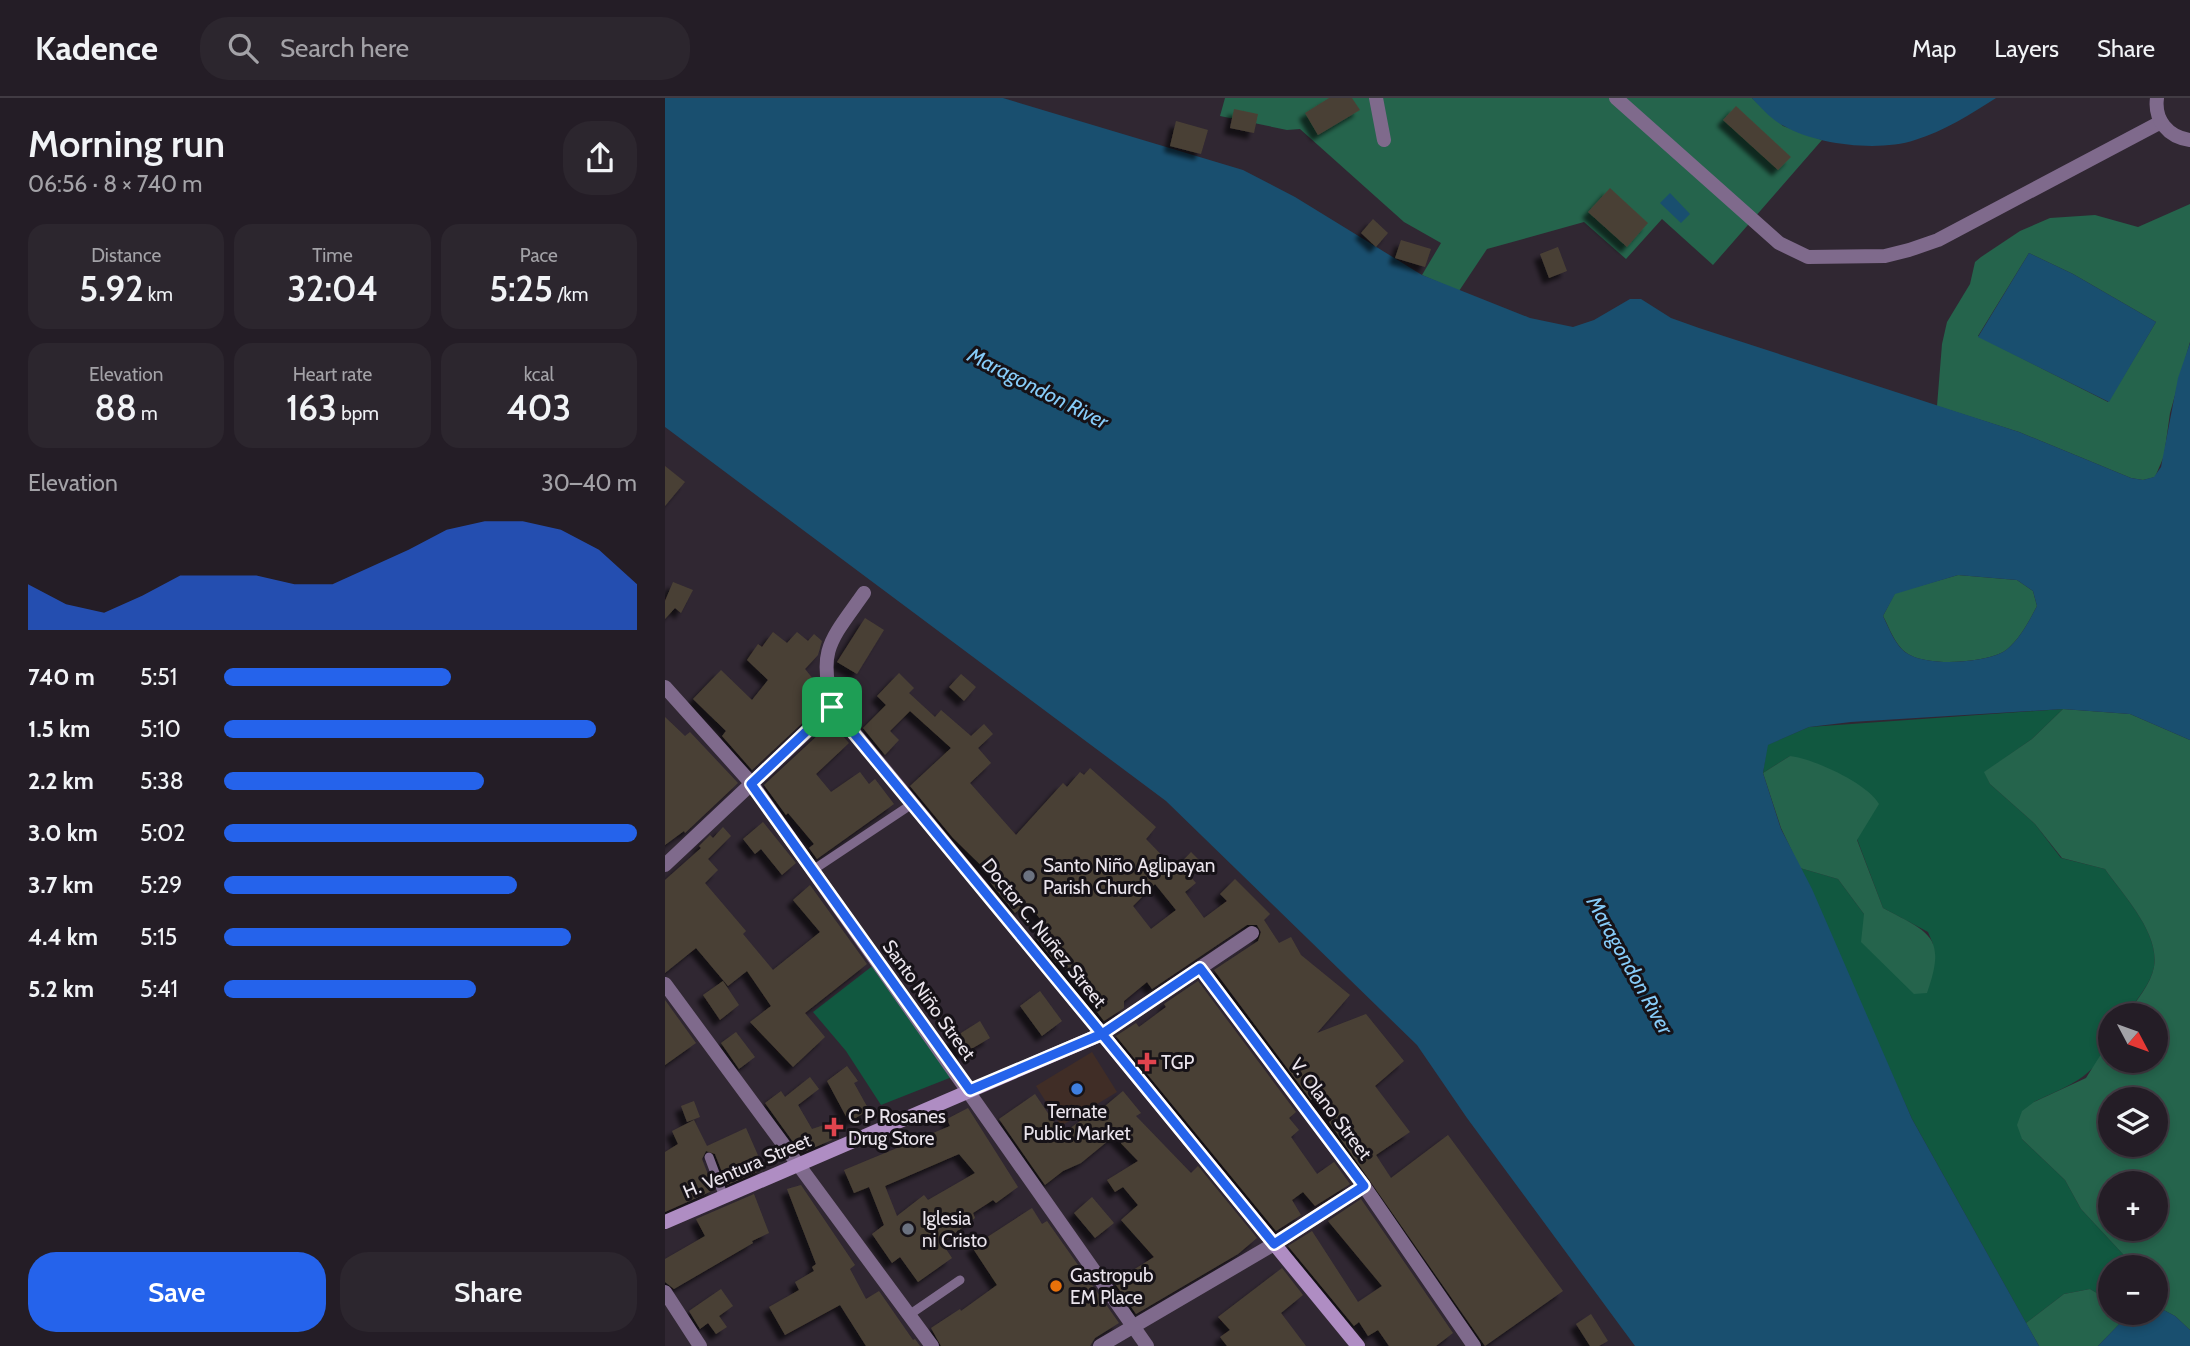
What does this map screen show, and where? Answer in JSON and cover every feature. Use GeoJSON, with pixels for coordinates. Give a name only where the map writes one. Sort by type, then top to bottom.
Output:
{"type":"FeatureCollection","features":[{"type":"Feature","properties":{"kind":"main road","name":"H. Ventura Street"},"geometry":{"type":"LineString","coordinates":[[665,1222],[1102,1034]]}},
{"type":"Feature","properties":{"kind":"main road","name":"Doctor C. Nuñez Street"},"geometry":{"type":"LineString","coordinates":[[1102,1034],[1357,1346]]}},
{"type":"Feature","properties":{"kind":"street"},"geometry":{"type":"LineString","coordinates":[[1376,98],[1384,140]]}},
{"type":"Feature","properties":{"kind":"street"},"geometry":{"type":"LineString","coordinates":[[1616,98],[1779,243],[1808,257],[1885,256],[1938,240],[2161,122]]}},
{"type":"Feature","properties":{"kind":"street"},"geometry":{"type":"LineString","coordinates":[[2157,98],[2161,122],[2174,135],[2190,140]]}},
{"type":"Feature","properties":{"kind":"street"},"geometry":{"type":"LineString","coordinates":[[665,865],[832,707],[824,675],[827,653],[836,632],[864,593]]}},
{"type":"Feature","properties":{"kind":"street","name":"Santo Niño Street"},"geometry":{"type":"LineString","coordinates":[[665,687],[751,784],[970,1090],[1147,1346]]}},
{"type":"Feature","properties":{"kind":"street","name":"Doctor C. Nuñez Street"},"geometry":{"type":"LineString","coordinates":[[832,707],[1102,1034]]}},
{"type":"Feature","properties":{"kind":"street","name":"H. Ventura Street"},"geometry":{"type":"LineString","coordinates":[[1102,1034],[1252,933]]}},
{"type":"Feature","properties":{"kind":"street","name":"V. Olano Street"},"geometry":{"type":"LineString","coordinates":[[1200,968],[1364,1186],[1474,1346]]}},
{"type":"Feature","properties":{"kind":"street"},"geometry":{"type":"LineString","coordinates":[[665,984],[932,1346]]}},
{"type":"Feature","properties":{"kind":"street"},"geometry":{"type":"LineString","coordinates":[[1100,1346],[1274,1244],[1364,1186]]}},
{"type":"Feature","properties":{"kind":"street"},"geometry":{"type":"LineString","coordinates":[[665,1292],[700,1346]]}},
{"type":"Feature","properties":{"kind":"lane"},"geometry":{"type":"LineString","coordinates":[[813,870],[912,804]]}},
{"type":"Feature","properties":{"kind":"lane"},"geometry":{"type":"LineString","coordinates":[[709,1157],[724,1197]]}},
{"type":"Feature","properties":{"kind":"lane"},"geometry":{"type":"LineString","coordinates":[[909,1315],[960,1280]]}},
{"type":"Feature","properties":{"kind":"shaded area","name":"Ternate Public Market"},"geometry":{"type":"Polygon","coordinates":[[[1092,1052],[1117,1092],[1061,1126],[1036,1086],[1092,1052]]]}},
{"type":"Feature","properties":{"kind":"green space"},"geometry":{"type":"Polygon","coordinates":[[[1225,98],[1752,98],[1783,126],[1822,140],[1713,265],[1662,219],[1626,259],[1584,222],[1487,249],[1459,291],[1422,275],[1441,243],[1404,222],[1300,129],[1287,130],[1220,116],[1225,98]]]}},
{"type":"Feature","properties":{"kind":"green space"},"geometry":{"type":"Polygon","coordinates":[[[2190,204],[2190,342],[2170,413],[2164,456],[2155,477],[2143,480],[2131,478],[2019,432],[1937,406],[1942,344],[1947,322],[1970,284],[1975,262],[2020,231],[2050,218],[2095,215],[2138,227],[2190,204]],[[2029,253],[1978,336],[2108,402],[2156,322],[2073,274],[2029,253]]]}},
{"type":"Feature","properties":{"kind":"green space"},"geometry":{"type":"Polygon","coordinates":[[[1958,575],[2017,580],[2033,591],[2037,606],[2017,639],[2001,653],[1981,659],[1930,661],[1905,652],[1897,643],[1883,616],[1895,593],[1958,575]]]}},
{"type":"Feature","properties":{"kind":"green space"},"geometry":{"type":"Polygon","coordinates":[[[2063,709],[2032,739],[1985,772],[1990,784],[2035,824],[2061,858],[2105,869],[2139,915],[2154,954],[2152,973],[2134,1003],[2098,1003],[2098,1062],[2078,1080],[2034,1102],[2022,1139],[2065,1180],[2081,1209],[2098,1227],[2098,1241],[2111,1241],[2124,1255],[2098,1255],[2098,1294],[2090,1289],[2064,1294],[2026,1323],[1912,1119],[1800,868],[1838,879],[1864,914],[1933,944],[1928,932],[1883,908],[1857,839],[1790,756],[1763,773],[1767,745],[1809,727],[2063,709]]]}},
{"type":"Feature","properties":{"kind":"green space"},"geometry":{"type":"Polygon","coordinates":[[[2063,709],[2130,714],[2190,740],[2190,1330],[2168,1312],[2168,1255],[2124,1255],[2111,1241],[2168,1241],[2168,1171],[2098,1171],[2098,1227],[2081,1209],[2065,1180],[2022,1139],[2017,1125],[2022,1111],[2034,1102],[2086,1078],[2098,1059],[2098,1073],[2168,1073],[2168,1003],[2134,1003],[2146,986],[2154,967],[2151,941],[2139,915],[2105,869],[2062,858],[2035,824],[1990,784],[1984,772],[2032,739],[2063,709]]]}},
{"type":"Feature","properties":{"kind":"green space"},"geometry":{"type":"Polygon","coordinates":[[[1790,756],[1812,762],[1852,780],[1879,804],[1857,840],[1883,908],[1913,924],[1930,939],[1935,959],[1927,993],[1914,994],[1861,942],[1864,914],[1838,879],[1800,868],[1781,828],[1763,773],[1790,756]]]}},
{"type":"Feature","properties":{"kind":"green space"},"geometry":{"type":"Polygon","coordinates":[[[875,964],[952,1077],[881,1105],[846,1051],[813,1012],[875,964]]]}},
{"type":"Feature","properties":{"kind":"green space"},"geometry":{"type":"Polygon","coordinates":[[[2090,1289],[2098,1294],[2098,1325],[2118,1325],[2098,1346],[2039,1346],[2026,1323],[2064,1294],[2090,1289]]]}},
{"type":"Feature","properties":{"kind":"water","name":"Maragondon River"},"geometry":{"type":"Polygon","coordinates":[[[665,98],[1003,98],[1243,170],[1295,197],[1422,275],[1530,318],[1573,327],[1594,320],[1630,299],[1641,299],[1671,318],[2019,432],[2131,478],[2143,480],[2154,477],[2161,467],[2178,378],[2190,343],[2190,740],[2130,714],[2063,709],[1851,722],[1809,727],[1768,745],[1763,773],[1781,829],[1812,889],[1912,1119],[2039,1346],[1635,1346],[1467,1118],[1417,1045],[1166,801],[665,427],[665,98]],[[1958,575],[1895,594],[1883,616],[1894,638],[1910,655],[1942,662],[1981,659],[2007,649],[2022,632],[2037,606],[2033,591],[2017,580],[1958,575]]]}},
{"type":"Feature","properties":{"kind":"water"},"geometry":{"type":"Polygon","coordinates":[[[1752,98],[1996,98],[1957,122],[1926,136],[1900,144],[1866,146],[1830,142],[1798,133],[1775,120],[1752,98]]]}},
{"type":"Feature","properties":{"kind":"water"},"geometry":{"type":"Polygon","coordinates":[[[1670,193],[1690,214],[1681,223],[1660,203],[1670,193]]]}},
{"type":"Feature","properties":{"kind":"water"},"geometry":{"type":"Polygon","coordinates":[[[2029,253],[2073,274],[2156,322],[2109,402],[1978,337],[2029,253]]]}},
{"type":"Feature","properties":{"kind":"water"},"geometry":{"type":"Polygon","coordinates":[[[2168,1312],[2190,1330],[2190,1346],[2098,1346],[2118,1325],[2168,1325],[2168,1312]]]}},
{"type":"Feature","properties":{"kind":"building"},"geometry":{"type":"Polygon","coordinates":[[[1329,98],[1352,98],[1360,110],[1318,135],[1305,113],[1329,98]]]}},
{"type":"Feature","properties":{"kind":"building"},"geometry":{"type":"Polygon","coordinates":[[[1736,106],[1791,157],[1778,170],[1723,120],[1736,106]]]}},
{"type":"Feature","properties":{"kind":"building"},"geometry":{"type":"Polygon","coordinates":[[[1234,109],[1258,114],[1254,133],[1230,128],[1234,109]]]}},
{"type":"Feature","properties":{"kind":"building"},"geometry":{"type":"Polygon","coordinates":[[[1176,121],[1208,130],[1201,154],[1170,146],[1176,121]]]}},
{"type":"Feature","properties":{"kind":"building"},"geometry":{"type":"Polygon","coordinates":[[[1610,188],[1648,223],[1627,247],[1588,212],[1610,188]]]}},
{"type":"Feature","properties":{"kind":"building"},"geometry":{"type":"Polygon","coordinates":[[[1373,219],[1388,233],[1376,247],[1361,233],[1373,219]]]}},
{"type":"Feature","properties":{"kind":"building"},"geometry":{"type":"Polygon","coordinates":[[[1401,240],[1431,249],[1425,267],[1395,258],[1401,240]]]}},
{"type":"Feature","properties":{"kind":"building"},"geometry":{"type":"Polygon","coordinates":[[[1558,247],[1567,271],[1549,278],[1540,254],[1558,247]]]}},
{"type":"Feature","properties":{"kind":"building"},"geometry":{"type":"Polygon","coordinates":[[[665,466],[685,482],[665,506],[665,466]]]}},
{"type":"Feature","properties":{"kind":"building"},"geometry":{"type":"Polygon","coordinates":[[[673,582],[693,590],[681,613],[675,608],[665,619],[665,601],[673,582]]]}},
{"type":"Feature","properties":{"kind":"building"},"geometry":{"type":"Polygon","coordinates":[[[865,618],[884,630],[857,674],[837,662],[865,618]]]}},
{"type":"Feature","properties":{"kind":"building"},"geometry":{"type":"Polygon","coordinates":[[[773,632],[787,643],[797,632],[808,641],[814,634],[822,641],[818,655],[805,669],[818,685],[802,702],[813,713],[752,770],[722,736],[726,731],[693,699],[721,670],[752,700],[768,680],[747,660],[758,644],[762,647],[773,632]]]}},
{"type":"Feature","properties":{"kind":"building"},"geometry":{"type":"Polygon","coordinates":[[[899,673],[914,688],[909,693],[935,717],[941,710],[971,736],[984,724],[993,734],[978,748],[991,763],[970,783],[1016,835],[1063,783],[1067,787],[1080,772],[1084,775],[1090,768],[1156,827],[1146,839],[1175,869],[1191,852],[1201,862],[1188,874],[1196,883],[1185,892],[1204,918],[1227,901],[1220,894],[1235,879],[1270,914],[1264,920],[1279,943],[1291,937],[1301,955],[1350,995],[1317,1033],[1366,1014],[1404,1061],[1375,1086],[1410,1132],[1376,1155],[1391,1178],[1448,1135],[1563,1291],[1485,1346],[1329,1122],[1332,1120],[1314,1098],[1311,1100],[1214,970],[1258,941],[1261,932],[1257,925],[1247,925],[1152,989],[1147,982],[1124,1001],[1124,1008],[1104,1021],[1058,961],[1056,963],[1035,937],[1047,927],[1027,903],[1015,913],[990,882],[994,878],[953,838],[910,786],[951,748],[910,711],[890,731],[899,740],[885,755],[863,728],[886,705],[877,696],[899,673]],[[1155,884],[1133,906],[1151,929],[1176,910],[1155,884]]]}},
{"type":"Feature","properties":{"kind":"building"},"geometry":{"type":"Polygon","coordinates":[[[961,674],[976,687],[964,701],[949,687],[961,674]]]}},
{"type":"Feature","properties":{"kind":"building"},"geometry":{"type":"Polygon","coordinates":[[[665,717],[685,736],[690,732],[738,783],[685,833],[684,831],[665,845],[665,717]]]}},
{"type":"Feature","properties":{"kind":"building"},"geometry":{"type":"Polygon","coordinates":[[[831,723],[849,743],[816,774],[831,792],[860,772],[869,784],[875,779],[894,804],[817,859],[809,848],[814,844],[788,813],[786,815],[764,785],[831,723]]]}},
{"type":"Feature","properties":{"kind":"building"},"geometry":{"type":"Polygon","coordinates":[[[763,822],[796,863],[782,875],[761,849],[755,854],[743,839],[763,822]]]}},
{"type":"Feature","properties":{"kind":"building"},"geometry":{"type":"Polygon","coordinates":[[[723,827],[731,836],[708,859],[718,870],[705,883],[746,931],[743,934],[773,970],[820,932],[793,900],[810,885],[867,964],[805,1013],[825,1037],[793,1067],[750,1022],[771,1006],[747,971],[728,986],[696,948],[665,973],[665,880],[701,848],[699,846],[710,835],[713,838],[723,827]]]}},
{"type":"Feature","properties":{"kind":"building"},"geometry":{"type":"Polygon","coordinates":[[[723,981],[739,1005],[720,1020],[703,995],[723,981]]]}},
{"type":"Feature","properties":{"kind":"building"},"geometry":{"type":"Polygon","coordinates":[[[1198,981],[1296,1112],[1289,1118],[1299,1130],[1291,1137],[1317,1174],[1334,1162],[1350,1184],[1315,1206],[1303,1192],[1292,1200],[1301,1215],[1276,1231],[1116,1036],[1136,1023],[1139,1027],[1166,1007],[1164,1004],[1198,981]]]}},
{"type":"Feature","properties":{"kind":"building"},"geometry":{"type":"Polygon","coordinates":[[[1040,991],[1062,1021],[1042,1036],[1020,1006],[1040,991]]]}},
{"type":"Feature","properties":{"kind":"building"},"geometry":{"type":"Polygon","coordinates":[[[665,1000],[696,1043],[665,1065],[665,1000]]]}},
{"type":"Feature","properties":{"kind":"building"},"geometry":{"type":"Polygon","coordinates":[[[980,1021],[990,1038],[961,1055],[950,1040],[980,1021]]]}},
{"type":"Feature","properties":{"kind":"building"},"geometry":{"type":"Polygon","coordinates":[[[736,1032],[755,1057],[739,1069],[721,1043],[736,1032]]]}},
{"type":"Feature","properties":{"kind":"building"},"geometry":{"type":"Polygon","coordinates":[[[847,1066],[858,1081],[854,1083],[869,1110],[849,1122],[827,1081],[847,1066]]]}},
{"type":"Feature","properties":{"kind":"building"},"geometry":{"type":"Polygon","coordinates":[[[810,1077],[819,1089],[798,1105],[812,1129],[827,1124],[832,1140],[801,1153],[765,1103],[781,1091],[785,1097],[810,1077]]]}},
{"type":"Feature","properties":{"kind":"building"},"geometry":{"type":"Polygon","coordinates":[[[1123,1091],[1141,1113],[1136,1116],[1191,1173],[1198,1166],[1257,1238],[1238,1254],[1136,1314],[1114,1282],[1154,1257],[1121,1220],[1138,1205],[1123,1187],[1115,1192],[1107,1180],[1138,1161],[1114,1136],[1081,1163],[1063,1171],[1045,1185],[999,1119],[1035,1094],[1062,1134],[1090,1114],[1092,1117],[1123,1091]]]}},
{"type":"Feature","properties":{"kind":"building"},"geometry":{"type":"Polygon","coordinates":[[[694,1101],[700,1117],[687,1122],[681,1106],[694,1101]]]}},
{"type":"Feature","properties":{"kind":"building"},"geometry":{"type":"Polygon","coordinates":[[[968,1108],[1018,1187],[996,1203],[993,1200],[973,1213],[975,1218],[942,1243],[952,1258],[918,1282],[900,1257],[892,1263],[872,1234],[884,1225],[869,1187],[854,1193],[844,1170],[950,1126],[947,1119],[968,1108]],[[959,1154],[885,1186],[897,1216],[924,1195],[928,1200],[975,1173],[959,1154]]]}},
{"type":"Feature","properties":{"kind":"building"},"geometry":{"type":"Polygon","coordinates":[[[694,1120],[707,1146],[746,1128],[764,1169],[727,1185],[715,1154],[706,1151],[702,1159],[714,1190],[665,1212],[665,1152],[678,1144],[672,1131],[694,1120]]]}},
{"type":"Feature","properties":{"kind":"building"},"geometry":{"type":"Polygon","coordinates":[[[801,1185],[855,1265],[850,1269],[866,1299],[879,1291],[920,1346],[866,1346],[840,1305],[785,1335],[769,1307],[799,1290],[795,1282],[814,1271],[812,1267],[816,1264],[787,1189],[801,1185]]]}},
{"type":"Feature","properties":{"kind":"building"},"geometry":{"type":"Polygon","coordinates":[[[754,1194],[769,1233],[674,1289],[665,1282],[665,1259],[705,1236],[696,1219],[754,1194]]]}},
{"type":"Feature","properties":{"kind":"building"},"geometry":{"type":"Polygon","coordinates":[[[1092,1197],[1114,1223],[1095,1238],[1074,1213],[1092,1197]]]}},
{"type":"Feature","properties":{"kind":"building"},"geometry":{"type":"Polygon","coordinates":[[[1361,1199],[1453,1333],[1436,1346],[1389,1346],[1378,1330],[1368,1336],[1359,1322],[1354,1326],[1288,1246],[1312,1231],[1358,1302],[1382,1286],[1328,1221],[1361,1199]]]}},
{"type":"Feature","properties":{"kind":"building"},"geometry":{"type":"Polygon","coordinates":[[[1032,1208],[1042,1224],[1047,1221],[1119,1323],[1095,1338],[1090,1346],[941,1346],[931,1328],[960,1309],[961,1311],[997,1285],[972,1247],[1032,1208]]]}},
{"type":"Feature","properties":{"kind":"building"},"geometry":{"type":"Polygon","coordinates":[[[1282,1268],[1303,1295],[1281,1313],[1306,1346],[1227,1346],[1220,1337],[1230,1330],[1218,1317],[1282,1268]]]}},
{"type":"Feature","properties":{"kind":"building"},"geometry":{"type":"Polygon","coordinates":[[[721,1289],[733,1306],[719,1316],[727,1327],[716,1334],[708,1323],[700,1329],[689,1311],[721,1289]]]}},
{"type":"Feature","properties":{"kind":"building"},"geometry":{"type":"Polygon","coordinates":[[[1591,1314],[1608,1341],[1599,1346],[1590,1346],[1576,1324],[1591,1314]]]}},
{"type":"Feature","properties":{"kind":"place","name":"Santo Niño Aglipayan Parish Church"},"geometry":{"type":"Point","coordinates":[1029,876]}},
{"type":"Feature","properties":{"kind":"place","name":"TGP"},"geometry":{"type":"Point","coordinates":[1147,1062]}},
{"type":"Feature","properties":{"kind":"place","name":"Ternate Public Market"},"geometry":{"type":"Point","coordinates":[1077,1089]}},
{"type":"Feature","properties":{"kind":"place","name":"C P Rosanes Drug Store"},"geometry":{"type":"Point","coordinates":[834,1127]}},
{"type":"Feature","properties":{"kind":"place","name":"Iglesia ni Cristo"},"geometry":{"type":"Point","coordinates":[908,1229]}},
{"type":"Feature","properties":{"kind":"place","name":"Gastropub EM Place"},"geometry":{"type":"Point","coordinates":[1056,1286]}},
{"type":"Feature","properties":{"kind":"route"},"geometry":{"type":"LineString","coordinates":[[832,707],[751,784],[970,1090],[1102,1034],[1274,1244],[1364,1186],[1200,968],[1102,1034],[832,707]]}}]}
